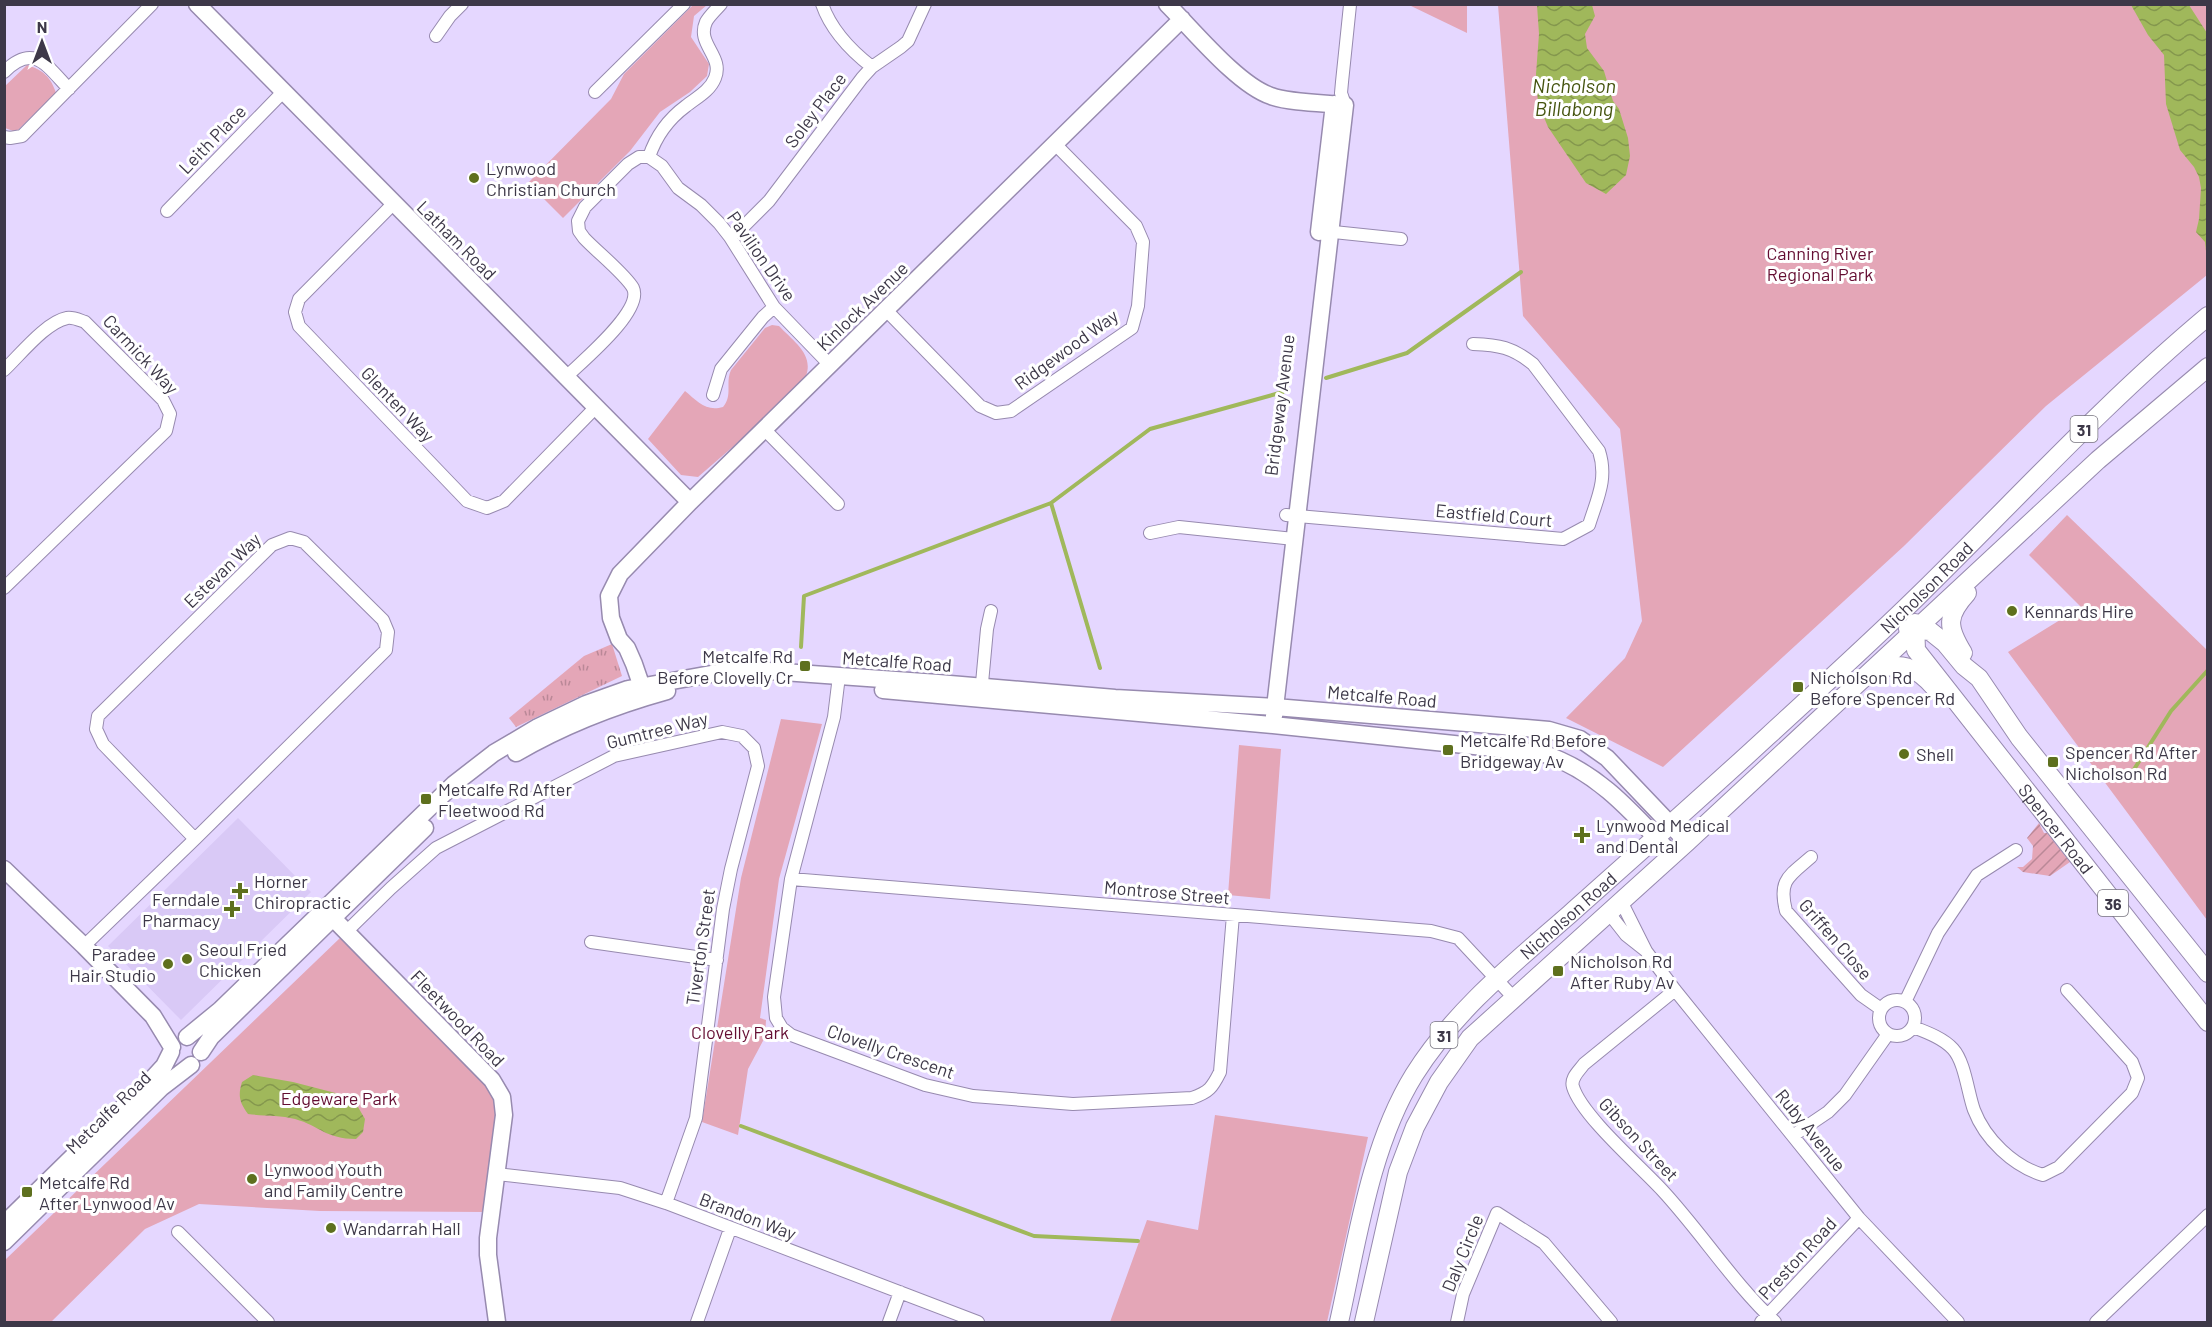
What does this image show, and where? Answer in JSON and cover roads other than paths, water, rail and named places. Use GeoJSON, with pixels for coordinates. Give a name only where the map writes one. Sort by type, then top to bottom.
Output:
{"type":"FeatureCollection","features":[{"type":"Feature","properties":{"kind":"main road","name":"Nicholson Road"},"geometry":{"type":"LineString","coordinates":[[1339,1323],[1374,1169],[1396,1108],[1430,1052],[1458,1018],[1497,978],[1656,838],[1886,626],[2117,396],[2202,321]]}},
{"type":"Feature","properties":{"kind":"main road","name":"Nicholson Road"},"geometry":{"type":"LineString","coordinates":[[1364,1323],[1398,1172],[1415,1127],[1439,1082],[1470,1038],[1688,842],[2098,460],[2208,367]]}},
{"type":"Feature","properties":{"kind":"main road"},"geometry":{"type":"LineString","coordinates":[[1979,678],[1955,640],[1951,622],[1954,608],[1985,577],[1994,556]]}},
{"type":"Feature","properties":{"kind":"main road","name":"Spencer Road"},"geometry":{"type":"LineString","coordinates":[[1918,596],[1914,610],[1916,650],[2208,1022]]}},
{"type":"Feature","properties":{"kind":"main road","name":"Spencer Road"},"geometry":{"type":"LineString","coordinates":[[1886,626],[1930,631],[1979,678],[2019,737],[2208,973]]}},
{"type":"Feature","properties":{"kind":"main road","name":"36"},"geometry":{"type":"LineString","coordinates":[[1870,671],[1891,665],[1910,667],[1918,672],[1929,680],[1965,722],[1998,755]]}},
{"type":"Feature","properties":{"kind":"street"},"geometry":{"type":"LineString","coordinates":[[4,137],[22,136],[152,4]]}},
{"type":"Feature","properties":{"kind":"street","name":"Latham Road"},"geometry":{"type":"LineString","coordinates":[[197,4],[690,502]]}},
{"type":"Feature","properties":{"kind":"street"},"geometry":{"type":"LineString","coordinates":[[436,36],[462,4]]}},
{"type":"Feature","properties":{"kind":"street"},"geometry":{"type":"LineString","coordinates":[[595,92],[684,4]]}},
{"type":"Feature","properties":{"kind":"street"},"geometry":{"type":"LineString","coordinates":[[565,378],[618,325],[630,309],[635,295],[626,279],[584,238],[579,231],[578,221],[585,207],[628,164],[639,157],[649,157],[656,137],[669,121],[700,96],[714,80],[718,66],[703,33],[707,21],[721,4]]}},
{"type":"Feature","properties":{"kind":"street"},"geometry":{"type":"LineString","coordinates":[[822,4],[828,22],[835,31],[872,67]]}},
{"type":"Feature","properties":{"kind":"street","name":"Soley Place"},"geometry":{"type":"LineString","coordinates":[[730,237],[769,201],[872,67],[908,41],[925,4]]}},
{"type":"Feature","properties":{"kind":"street"},"geometry":{"type":"LineString","coordinates":[[1167,4],[1244,81],[1263,93],[1280,98],[1340,101]]}},
{"type":"Feature","properties":{"kind":"street","name":"Bridgeway Avenue"},"geometry":{"type":"LineString","coordinates":[[1268,725],[1350,5]]}},
{"type":"Feature","properties":{"kind":"street","name":"Kinlock Avenue"},"geometry":{"type":"LineString","coordinates":[[636,693],[610,618],[609,596],[620,574],[690,502],[1182,19]]}},
{"type":"Feature","properties":{"kind":"street"},"geometry":{"type":"LineString","coordinates":[[4,72],[16,61],[26,57],[39,59],[69,89]]}},
{"type":"Feature","properties":{"kind":"street","name":"Leith Place"},"geometry":{"type":"LineString","coordinates":[[166,211],[283,92]]}},
{"type":"Feature","properties":{"kind":"street","name":"Ridgewood Way"},"geometry":{"type":"LineString","coordinates":[[886,310],[980,406],[996,413],[1011,411],[1132,328],[1138,306],[1143,242],[1136,226],[1055,144]]}},
{"type":"Feature","properties":{"kind":"street","name":"Pavilion Drive"},"geometry":{"type":"LineString","coordinates":[[649,157],[662,166],[678,188],[700,205],[730,237],[774,307],[830,365]]}},
{"type":"Feature","properties":{"kind":"street","name":"Glenten Way"},"geometry":{"type":"LineString","coordinates":[[393,204],[299,299],[295,312],[298,326],[467,501],[487,507],[504,501],[595,408]]}},
{"type":"Feature","properties":{"kind":"street"},"geometry":{"type":"LineString","coordinates":[[1325,231],[1401,240]]}},
{"type":"Feature","properties":{"kind":"street"},"geometry":{"type":"LineString","coordinates":[[713,395],[721,369],[763,317],[774,307]]}},
{"type":"Feature","properties":{"kind":"street","name":"Carmick Way"},"geometry":{"type":"LineString","coordinates":[[4,370],[53,322],[69,318],[75,319],[85,322],[162,400],[170,414],[166,431],[4,588]]}},
{"type":"Feature","properties":{"kind":"street","name":"Eastfield Court"},"geometry":{"type":"LineString","coordinates":[[1291,516],[1563,539],[1589,525],[1604,479],[1604,465],[1599,451],[1533,364],[1520,353],[1499,345],[1473,344]]}},
{"type":"Feature","properties":{"kind":"street"},"geometry":{"type":"LineString","coordinates":[[764,429],[838,504]]}},
{"type":"Feature","properties":{"kind":"street"},"geometry":{"type":"LineString","coordinates":[[1150,533],[1179,527],[1288,538]]}},
{"type":"Feature","properties":{"kind":"street","name":"Estevan Way"},"geometry":{"type":"LineString","coordinates":[[84,946],[195,839],[386,650],[388,633],[382,620],[304,542],[290,538],[272,545],[98,716],[96,729],[103,744],[195,839]]}},
{"type":"Feature","properties":{"kind":"street"},"geometry":{"type":"LineString","coordinates":[[982,693],[987,629],[991,611]]}},
{"type":"Feature","properties":{"kind":"street","name":"Metcalfe Road"},"geometry":{"type":"LineString","coordinates":[[4,1224],[196,1059],[211,1037],[454,784],[494,753],[538,727],[586,704],[722,672],[769,671],[839,681],[982,693],[1541,753],[1573,765],[1598,781],[1672,855]]}},
{"type":"Feature","properties":{"kind":"street","name":"Clovelly Crescent"},"geometry":{"type":"LineString","coordinates":[[839,681],[834,717],[791,879],[774,997],[774,1008],[782,1028],[791,1035],[948,1091],[1013,1100],[1073,1104],[1178,1100],[1207,1093],[1220,1072],[1233,915]]}},
{"type":"Feature","properties":{"kind":"street","name":"Metcalfe Road"},"geometry":{"type":"LineString","coordinates":[[982,693],[1269,706],[1526,728],[1570,735],[1588,743],[1607,758],[1688,842]]}},
{"type":"Feature","properties":{"kind":"street","name":"Gumtree Way"},"geometry":{"type":"LineString","coordinates":[[346,932],[390,888],[436,848],[614,756],[722,732],[742,736]]}},
{"type":"Feature","properties":{"kind":"street","name":"Tiverton Street"},"geometry":{"type":"LineString","coordinates":[[666,1203],[696,1118],[731,869],[758,766],[754,748],[742,736]]}},
{"type":"Feature","properties":{"kind":"street"},"geometry":{"type":"LineString","coordinates":[[1905,1002],[1938,933],[1977,875],[2016,850]]}},
{"type":"Feature","properties":{"kind":"street","name":"Griffen Close"},"geometry":{"type":"LineString","coordinates":[[1811,857],[1786,880],[1781,894],[1786,911],[1861,995],[1881,1009]]}},
{"type":"Feature","properties":{"kind":"street"},"geometry":{"type":"LineString","coordinates":[[4,869],[84,946],[179,1043],[198,1042],[196,1059],[180,1065],[175,1061],[179,1043]]}},
{"type":"Feature","properties":{"kind":"street","name":"Montrose Street"},"geometry":{"type":"LineString","coordinates":[[791,879],[1431,931],[1458,938],[1514,997]]}},
{"type":"Feature","properties":{"kind":"street","name":"Ruby Avenue"},"geometry":{"type":"LineString","coordinates":[[1615,907],[1637,930],[1646,951],[1675,990],[1859,1218],[1958,1323]]}},
{"type":"Feature","properties":{"kind":"street","name":"Metcalfe Road"},"geometry":{"type":"LineString","coordinates":[[4,1242],[164,1066],[179,1043],[220,1011],[328,914]]}},
{"type":"Feature","properties":{"kind":"street","name":"Fleetwood Road"},"geometry":{"type":"LineString","coordinates":[[328,914],[492,1080],[502,1097],[504,1115],[488,1255],[497,1323]]}},
{"type":"Feature","properties":{"kind":"street"},"geometry":{"type":"LineString","coordinates":[[591,942],[717,960]]}},
{"type":"Feature","properties":{"kind":"street","name":"Gibson Street"},"geometry":{"type":"LineString","coordinates":[[1675,990],[1584,1064],[1574,1076],[1572,1084],[1577,1097],[1598,1124],[1663,1191],[1768,1320]]}},
{"type":"Feature","properties":{"kind":"street"},"geometry":{"type":"LineString","coordinates":[[1912,1027],[1933,1035],[1954,1049],[1967,1082],[1974,1110],[1988,1134],[2006,1154],[2027,1170],[2043,1175],[2059,1167],[2132,1093],[2138,1078],[2132,1062],[2067,990]]}},
{"type":"Feature","properties":{"kind":"street"},"geometry":{"type":"LineString","coordinates":[[1895,1000],[1905,1002],[1914,1013],[1912,1027],[1904,1035],[1888,1034],[1881,1028],[1879,1022],[1881,1009],[1895,1000]]}},
{"type":"Feature","properties":{"kind":"street"},"geometry":{"type":"LineString","coordinates":[[1794,1136],[1828,1112],[1845,1095],[1888,1034]]}},
{"type":"Feature","properties":{"kind":"street","name":"Brandon Way"},"geometry":{"type":"LineString","coordinates":[[497,1174],[620,1188],[666,1203],[978,1323]]}},
{"type":"Feature","properties":{"kind":"street","name":"Daly Circle"},"geometry":{"type":"LineString","coordinates":[[1457,1323],[1463,1294],[1497,1213],[1544,1243],[1611,1323]]}},
{"type":"Feature","properties":{"kind":"street"},"geometry":{"type":"LineString","coordinates":[[2096,1323],[2208,1215]]}},
{"type":"Feature","properties":{"kind":"street","name":"Preston Road"},"geometry":{"type":"LineString","coordinates":[[1768,1320],[1859,1218]]}},
{"type":"Feature","properties":{"kind":"street"},"geometry":{"type":"LineString","coordinates":[[697,1323],[730,1229]]}},
{"type":"Feature","properties":{"kind":"street"},"geometry":{"type":"LineString","coordinates":[[178,1232],[268,1323]]}},
{"type":"Feature","properties":{"kind":"street"},"geometry":{"type":"LineString","coordinates":[[889,1323],[900,1292]]}},
{"type":"Feature","properties":{"kind":"water","name":"Nicholson Billabong"},"geometry":{"type":"Polygon","coordinates":[[[1537,5],[1592,5],[1595,16],[1585,34],[1587,48],[1604,71],[1628,138],[1630,156],[1626,175],[1606,194],[1586,183],[1548,127],[1538,103],[1537,5]]]}},
{"type":"Feature","properties":{"kind":"water"},"geometry":{"type":"Polygon","coordinates":[[[2131,5],[2189,5],[2207,33],[2207,260],[2205,242],[2196,232],[2201,188],[2199,177],[2180,150],[2166,104],[2164,55],[2148,35],[2131,5]]]}},
{"type":"Feature","properties":{"kind":"water"},"geometry":{"type":"Polygon","coordinates":[[[253,1075],[293,1082],[347,1096],[358,1107],[365,1119],[363,1132],[356,1139],[337,1137],[295,1119],[248,1114],[241,1102],[240,1091],[242,1082],[253,1075]]]}},
{"type":"Feature","properties":{"kind":"waterway"},"geometry":{"type":"LineString","coordinates":[[1326,378],[1407,353],[1521,272]]}},
{"type":"Feature","properties":{"kind":"waterway"},"geometry":{"type":"LineString","coordinates":[[801,647],[804,596],[1051,503],[1150,429],[1283,392]]}},
{"type":"Feature","properties":{"kind":"waterway"},"geometry":{"type":"LineString","coordinates":[[1051,503],[1100,668]]}},
{"type":"Feature","properties":{"kind":"waterway"},"geometry":{"type":"LineString","coordinates":[[2133,771],[2171,711],[2208,670]]}},
{"type":"Feature","properties":{"kind":"waterway"},"geometry":{"type":"LineString","coordinates":[[741,1126],[1034,1236],[1138,1241]]}},
{"type":"Feature","properties":{"kind":"place","name":"Lynwood Christian Church"},"geometry":{"type":"Point","coordinates":[474,178]}},
{"type":"Feature","properties":{"kind":"place","name":"Kennards Hire"},"geometry":{"type":"Point","coordinates":[2012,611]}},
{"type":"Feature","properties":{"kind":"place","name":"Metcalfe Rd Before Clovelly Cr"},"geometry":{"type":"Point","coordinates":[805,666]}},
{"type":"Feature","properties":{"kind":"place","name":"Nicholson Rd Before Spencer Rd"},"geometry":{"type":"Point","coordinates":[1798,687]}},
{"type":"Feature","properties":{"kind":"place","name":"Metcalfe Rd Before Bridgeway Av"},"geometry":{"type":"Point","coordinates":[1448,750]}},
{"type":"Feature","properties":{"kind":"place","name":"Shell"},"geometry":{"type":"Point","coordinates":[1904,754]}},
{"type":"Feature","properties":{"kind":"place","name":"Spencer Rd After Nicholson Rd"},"geometry":{"type":"Point","coordinates":[2053,762]}},
{"type":"Feature","properties":{"kind":"place","name":"Metcalfe Rd After Fleetwood Rd"},"geometry":{"type":"Point","coordinates":[426,799]}},
{"type":"Feature","properties":{"kind":"place","name":"Lynwood Medical and Dental"},"geometry":{"type":"Point","coordinates":[1582,835]}},
{"type":"Feature","properties":{"kind":"place","name":"Horner Chiropractic"},"geometry":{"type":"Point","coordinates":[240,891]}},
{"type":"Feature","properties":{"kind":"place","name":"Ferndale Pharmacy"},"geometry":{"type":"Point","coordinates":[232,909]}},
{"type":"Feature","properties":{"kind":"place","name":"Seoul Fried Chicken"},"geometry":{"type":"Point","coordinates":[187,959]}},
{"type":"Feature","properties":{"kind":"place","name":"Paradee Hair Studio"},"geometry":{"type":"Point","coordinates":[168,964]}},
{"type":"Feature","properties":{"kind":"place","name":"Nicholson Rd After Ruby Av"},"geometry":{"type":"Point","coordinates":[1558,971]}},
{"type":"Feature","properties":{"kind":"place","name":"Lynwood Youth and Family Centre"},"geometry":{"type":"Point","coordinates":[252,1179]}},
{"type":"Feature","properties":{"kind":"place","name":"Metcalfe Rd After Lynwood Av"},"geometry":{"type":"Point","coordinates":[27,1192]}},
{"type":"Feature","properties":{"kind":"place","name":"Wandarrah Hall"},"geometry":{"type":"Point","coordinates":[331,1228]}},
{"type":"Feature","properties":{"kind":"park label","name":"Canning River Regional Park"},"geometry":{"type":"Point","coordinates":[1820,263]}},
{"type":"Feature","properties":{"kind":"park label","name":"Clovelly Park"},"geometry":{"type":"Point","coordinates":[740,1032]}},
{"type":"Feature","properties":{"kind":"park label","name":"Edgeware Park"},"geometry":{"type":"Point","coordinates":[339,1098]}}]}
